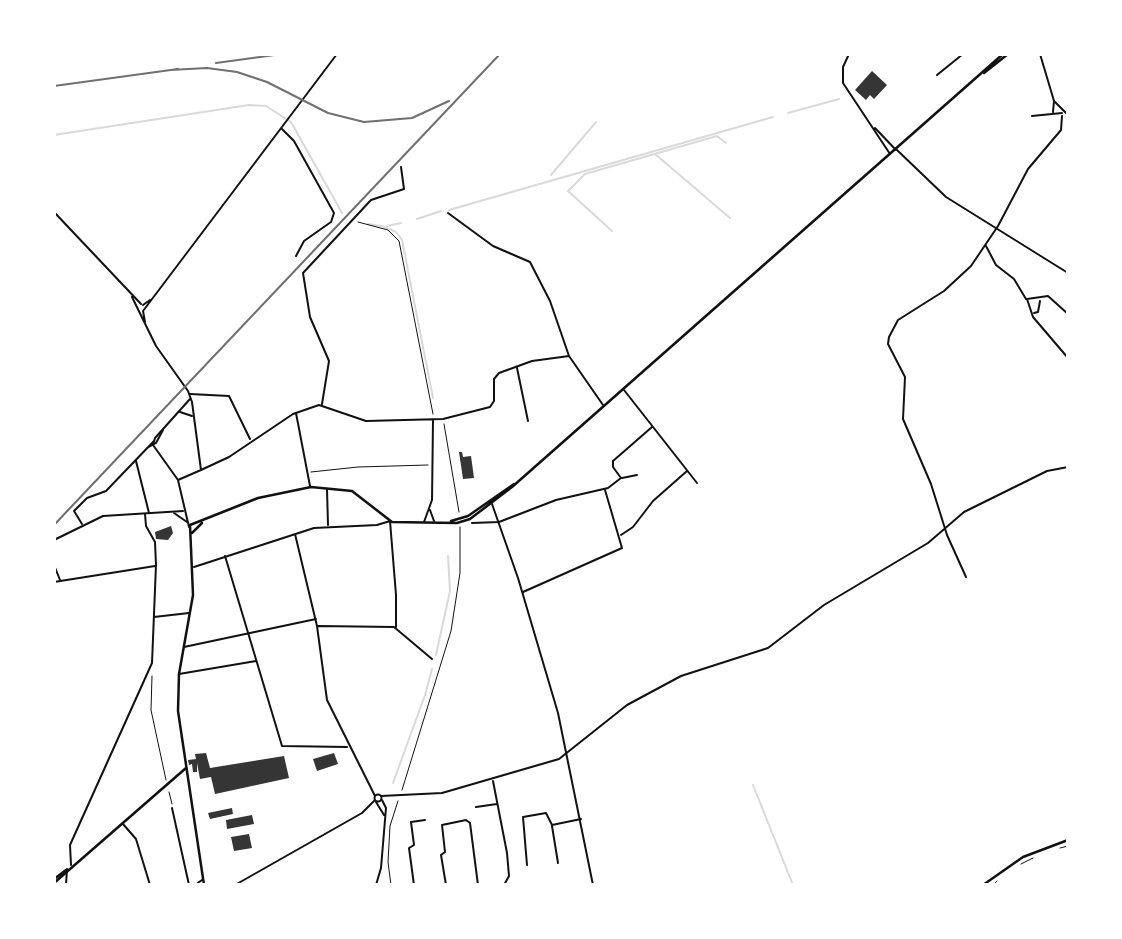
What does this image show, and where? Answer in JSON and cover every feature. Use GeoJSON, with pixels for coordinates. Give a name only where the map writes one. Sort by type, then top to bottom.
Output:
{"type":"FeatureCollection","features":[{"type":"Feature","properties":{"kind":"main road"},"geometry":{"type":"LineString","coordinates":[[982,75],[1004,54]]}},
{"type":"Feature","properties":{"kind":"main road"},"geometry":{"type":"LineString","coordinates":[[204,885],[178,711],[179,674],[190,613],[194,567],[192,527],[263,497],[311,487],[356,493],[390,521],[460,521],[517,482],[1004,54]]}},
{"type":"Feature","properties":{"kind":"main road"},"geometry":{"type":"LineString","coordinates":[[54,881],[186,768]]}},
{"type":"Feature","properties":{"kind":"main road"},"geometry":{"type":"LineString","coordinates":[[983,885],[1023,857],[1068,840]]}},
{"type":"Feature","properties":{"kind":"street"},"geometry":{"type":"LineString","coordinates":[[138,309],[153,297],[337,54]]}},
{"type":"Feature","properties":{"kind":"street"},"geometry":{"type":"LineString","coordinates":[[849,54],[843,67],[843,83],[891,155]]}},
{"type":"Feature","properties":{"kind":"street"},"geometry":{"type":"LineString","coordinates":[[937,75],[963,54]]}},
{"type":"Feature","properties":{"kind":"street"},"geometry":{"type":"LineString","coordinates":[[1040,54],[1054,101],[1064,114]]}},
{"type":"Feature","properties":{"kind":"street"},"geometry":{"type":"LineString","coordinates":[[1053,113],[1054,101]]}},
{"type":"Feature","properties":{"kind":"street"},"geometry":{"type":"LineString","coordinates":[[966,577],[904,419],[905,377],[888,344],[890,332],[898,320],[961,277],[998,226],[1028,169],[1060,130],[1068,107]]}},
{"type":"Feature","properties":{"kind":"street"},"geometry":{"type":"LineString","coordinates":[[1032,116],[1064,114]]}},
{"type":"Feature","properties":{"kind":"street"},"geometry":{"type":"LineString","coordinates":[[282,128],[294,141],[334,213],[331,222],[304,241],[296,256]]}},
{"type":"Feature","properties":{"kind":"street"},"geometry":{"type":"LineString","coordinates":[[874,128],[946,197],[998,226],[1068,273]]}},
{"type":"Feature","properties":{"kind":"street"},"geometry":{"type":"LineString","coordinates":[[321,405],[329,361],[308,311],[303,273],[373,198],[404,190],[401,167]]}},
{"type":"Feature","properties":{"kind":"street"},"geometry":{"type":"LineString","coordinates":[[54,212],[143,306]]}},
{"type":"Feature","properties":{"kind":"street"},"geometry":{"type":"LineString","coordinates":[[448,213],[493,246],[530,262],[550,301],[569,356],[603,406]]}},
{"type":"Feature","properties":{"kind":"street"},"geometry":{"type":"LineString","coordinates":[[986,245],[994,263],[1016,281],[1027,299],[1028,309],[1068,358]]}},
{"type":"Feature","properties":{"kind":"street"},"geometry":{"type":"LineString","coordinates":[[1027,299],[1048,296],[1068,314]]}},
{"type":"Feature","properties":{"kind":"street"},"geometry":{"type":"LineString","coordinates":[[132,297],[146,326],[190,394],[201,470]]}},
{"type":"Feature","properties":{"kind":"street"},"geometry":{"type":"LineString","coordinates":[[1033,313],[1038,312],[1039,299]]}},
{"type":"Feature","properties":{"kind":"street"},"geometry":{"type":"LineString","coordinates":[[143,306],[146,326]]}},
{"type":"Feature","properties":{"kind":"street"},"geometry":{"type":"LineString","coordinates":[[138,309],[143,312]]}},
{"type":"Feature","properties":{"kind":"street"},"geometry":{"type":"LineString","coordinates":[[178,480],[229,457],[250,440],[296,413],[321,405],[346,417],[366,421],[443,419],[490,407],[494,401],[495,377],[516,367],[569,356]]}},
{"type":"Feature","properties":{"kind":"street"},"geometry":{"type":"LineString","coordinates":[[516,367],[528,421]]}},
{"type":"Feature","properties":{"kind":"street"},"geometry":{"type":"LineString","coordinates":[[623,389],[697,483]]}},
{"type":"Feature","properties":{"kind":"street"},"geometry":{"type":"LineString","coordinates":[[82,524],[74,511],[87,498],[104,492],[180,412],[190,394]]}},
{"type":"Feature","properties":{"kind":"street"},"geometry":{"type":"LineString","coordinates":[[190,394],[229,397],[250,440]]}},
{"type":"Feature","properties":{"kind":"street"},"geometry":{"type":"LineString","coordinates":[[180,412],[195,417]]}},
{"type":"Feature","properties":{"kind":"street"},"geometry":{"type":"LineString","coordinates":[[296,413],[311,487]]}},
{"type":"Feature","properties":{"kind":"street"},"geometry":{"type":"LineString","coordinates":[[424,523],[430,509],[434,465],[433,420]]}},
{"type":"Feature","properties":{"kind":"street"},"geometry":{"type":"LineString","coordinates":[[621,478],[613,467],[613,461],[652,427]]}},
{"type":"Feature","properties":{"kind":"street"},"geometry":{"type":"LineString","coordinates":[[146,449],[153,447],[163,430]]}},
{"type":"Feature","properties":{"kind":"street"},"geometry":{"type":"LineString","coordinates":[[154,440],[153,447],[178,480],[186,522]]}},
{"type":"Feature","properties":{"kind":"street"},"geometry":{"type":"LineString","coordinates":[[135,460],[149,514]]}},
{"type":"Feature","properties":{"kind":"street"},"geometry":{"type":"LineString","coordinates":[[235,885],[369,807],[375,799],[390,793],[408,797],[433,795],[493,780],[568,755],[627,705],[681,676],[768,648],[830,601],[929,543],[964,512],[1047,471],[1068,467]]}},
{"type":"Feature","properties":{"kind":"street"},"geometry":{"type":"LineString","coordinates":[[620,536],[633,527],[653,501],[687,471]]}},
{"type":"Feature","properties":{"kind":"street"},"geometry":{"type":"LineString","coordinates":[[471,523],[499,522],[556,500],[607,489],[621,478],[637,475]]}},
{"type":"Feature","properties":{"kind":"street"},"geometry":{"type":"LineString","coordinates":[[327,488],[328,525]]}},
{"type":"Feature","properties":{"kind":"street"},"geometry":{"type":"LineString","coordinates":[[522,593],[623,546],[607,489]]}},
{"type":"Feature","properties":{"kind":"street"},"geometry":{"type":"LineString","coordinates":[[491,502],[522,593],[568,755],[593,885]]}},
{"type":"Feature","properties":{"kind":"street"},"geometry":{"type":"LineString","coordinates":[[430,509],[434,522]]}},
{"type":"Feature","properties":{"kind":"street"},"geometry":{"type":"LineString","coordinates":[[54,540],[82,524],[108,515],[184,511]]}},
{"type":"Feature","properties":{"kind":"street"},"geometry":{"type":"LineString","coordinates":[[174,513],[192,527]]}},
{"type":"Feature","properties":{"kind":"street"},"geometry":{"type":"LineString","coordinates":[[66,885],[71,845],[152,663],[155,542],[146,526],[145,514]]}},
{"type":"Feature","properties":{"kind":"street"},"geometry":{"type":"LineString","coordinates":[[194,567],[295,533],[328,525],[377,526],[390,521],[396,627]]}},
{"type":"Feature","properties":{"kind":"street"},"geometry":{"type":"LineString","coordinates":[[295,533],[316,619],[327,700],[348,747],[385,816]]}},
{"type":"Feature","properties":{"kind":"street"},"geometry":{"type":"LineString","coordinates":[[225,556],[282,746],[348,747]]}},
{"type":"Feature","properties":{"kind":"street"},"geometry":{"type":"LineString","coordinates":[[54,565],[60,581]]}},
{"type":"Feature","properties":{"kind":"street"},"geometry":{"type":"LineString","coordinates":[[54,582],[156,565]]}},
{"type":"Feature","properties":{"kind":"street"},"geometry":{"type":"LineString","coordinates":[[154,617],[190,613]]}},
{"type":"Feature","properties":{"kind":"street"},"geometry":{"type":"LineString","coordinates":[[183,647],[316,619]]}},
{"type":"Feature","properties":{"kind":"street"},"geometry":{"type":"LineString","coordinates":[[317,626],[396,627],[432,659]]}},
{"type":"Feature","properties":{"kind":"street"},"geometry":{"type":"LineString","coordinates":[[179,674],[257,661]]}},
{"type":"Feature","properties":{"kind":"street"},"geometry":{"type":"LineString","coordinates":[[493,780],[509,876],[504,885]]}},
{"type":"Feature","properties":{"kind":"street"},"geometry":{"type":"LineString","coordinates":[[375,799],[381,798]]}},
{"type":"Feature","properties":{"kind":"street"},"geometry":{"type":"LineString","coordinates":[[376,885],[381,868],[386,808],[381,798]]}},
{"type":"Feature","properties":{"kind":"street"},"geometry":{"type":"LineString","coordinates":[[476,807],[498,803]]}},
{"type":"Feature","properties":{"kind":"street"},"geometry":{"type":"LineString","coordinates":[[369,807],[378,807]]}},
{"type":"Feature","properties":{"kind":"street"},"geometry":{"type":"LineString","coordinates":[[172,808],[190,885]]}},
{"type":"Feature","properties":{"kind":"street"},"geometry":{"type":"LineString","coordinates":[[527,864],[522,818],[546,813],[552,825],[558,863]]}},
{"type":"Feature","properties":{"kind":"street"},"geometry":{"type":"LineString","coordinates":[[552,825],[581,819]]}},
{"type":"Feature","properties":{"kind":"street"},"geometry":{"type":"LineString","coordinates":[[414,885],[409,849],[414,845],[411,822],[425,820]]}},
{"type":"Feature","properties":{"kind":"street"},"geometry":{"type":"LineString","coordinates":[[446,885],[442,825],[466,820],[470,823],[478,885]]}},
{"type":"Feature","properties":{"kind":"street"},"geometry":{"type":"LineString","coordinates":[[122,823],[136,839],[150,885]]}},
{"type":"Feature","properties":{"kind":"street"},"geometry":{"type":"LineString","coordinates":[[195,885],[203,879]]}},
{"type":"Feature","properties":{"kind":"path"},"geometry":{"type":"LineString","coordinates":[[351,220],[388,230],[399,241],[433,420]]}},
{"type":"Feature","properties":{"kind":"path"},"geometry":{"type":"LineString","coordinates":[[401,793],[454,618],[461,558],[460,521],[443,419]]}},
{"type":"Feature","properties":{"kind":"path"},"geometry":{"type":"LineString","coordinates":[[308,472],[358,467],[434,465]]}},
{"type":"Feature","properties":{"kind":"path"},"geometry":{"type":"LineString","coordinates":[[152,673],[154,731],[172,808]]}},
{"type":"Feature","properties":{"kind":"path"},"geometry":{"type":"LineString","coordinates":[[391,885],[390,826],[399,798]]}},
{"type":"Feature","properties":{"kind":"path"},"geometry":{"type":"LineString","coordinates":[[1054,850],[1068,846]]}},
{"type":"Feature","properties":{"kind":"path"},"geometry":{"type":"LineString","coordinates":[[1016,867],[1036,857]]}},
{"type":"Feature","properties":{"kind":"path"},"geometry":{"type":"LineString","coordinates":[[992,885],[1001,878]]}},
{"type":"Feature","properties":{"kind":"building"},"geometry":{"type":"Polygon","coordinates":[[[872,71],[887,85],[874,99],[870,95],[866,100],[855,90],[872,71]]]}},
{"type":"Feature","properties":{"kind":"building"},"geometry":{"type":"Polygon","coordinates":[[[459,452],[462,452],[463,457],[471,456],[474,478],[463,479],[459,452]]]}},
{"type":"Feature","properties":{"kind":"building"},"geometry":{"type":"Polygon","coordinates":[[[171,526],[173,533],[168,540],[156,539],[155,532],[171,526]]]}},
{"type":"Feature","properties":{"kind":"building"},"geometry":{"type":"Polygon","coordinates":[[[206,753],[210,768],[284,756],[289,778],[215,794],[211,777],[200,779],[197,763],[197,772],[193,772],[192,764],[189,765],[188,760],[196,759],[195,754],[206,753]]]}},
{"type":"Feature","properties":{"kind":"building"},"geometry":{"type":"Polygon","coordinates":[[[334,753],[338,764],[317,771],[313,759],[334,753]]]}},
{"type":"Feature","properties":{"kind":"building"},"geometry":{"type":"Polygon","coordinates":[[[232,808],[233,814],[210,819],[208,813],[232,808]]]}},
{"type":"Feature","properties":{"kind":"building"},"geometry":{"type":"Polygon","coordinates":[[[252,815],[254,824],[227,829],[226,820],[252,815]]]}},
{"type":"Feature","properties":{"kind":"building"},"geometry":{"type":"Polygon","coordinates":[[[249,834],[252,848],[234,851],[231,837],[249,834]]]}},
{"type":"Feature","properties":{"kind":"waterway"},"geometry":{"type":"LineString","coordinates":[[788,113],[839,99]]}},
{"type":"Feature","properties":{"kind":"waterway"},"geometry":{"type":"LineString","coordinates":[[54,135],[249,105],[266,106],[291,122],[342,213]]}},
{"type":"Feature","properties":{"kind":"waterway"},"geometry":{"type":"LineString","coordinates":[[449,210],[773,117]]}},
{"type":"Feature","properties":{"kind":"waterway"},"geometry":{"type":"LineString","coordinates":[[551,175],[596,122]]}},
{"type":"Feature","properties":{"kind":"waterway"},"geometry":{"type":"LineString","coordinates":[[612,231],[568,191],[585,174],[717,136],[726,143]]}},
{"type":"Feature","properties":{"kind":"waterway"},"geometry":{"type":"LineString","coordinates":[[655,154],[730,218]]}},
{"type":"Feature","properties":{"kind":"waterway"},"geometry":{"type":"LineString","coordinates":[[417,219],[441,211]]}},
{"type":"Feature","properties":{"kind":"waterway"},"geometry":{"type":"LineString","coordinates":[[387,226],[401,223]]}},
{"type":"Feature","properties":{"kind":"waterway"},"geometry":{"type":"LineString","coordinates":[[368,224],[381,226]]}},
{"type":"Feature","properties":{"kind":"waterway"},"geometry":{"type":"LineString","coordinates":[[382,226],[396,232],[402,240],[433,398]]}},
{"type":"Feature","properties":{"kind":"waterway"},"geometry":{"type":"LineString","coordinates":[[436,655],[450,591],[448,556]]}},
{"type":"Feature","properties":{"kind":"waterway"},"geometry":{"type":"LineString","coordinates":[[393,783],[432,669]]}},
{"type":"Feature","properties":{"kind":"waterway"},"geometry":{"type":"LineString","coordinates":[[753,785],[793,885]]}},
{"type":"Feature","properties":{"kind":"railway"},"geometry":{"type":"LineString","coordinates":[[216,63],[282,54]]}},
{"type":"Feature","properties":{"kind":"railway"},"geometry":{"type":"LineString","coordinates":[[54,525],[500,54]]}},
{"type":"Feature","properties":{"kind":"railway"},"geometry":{"type":"LineString","coordinates":[[170,70],[207,68],[237,72],[267,82],[328,113],[364,122],[412,118],[449,101]]}},
{"type":"Feature","properties":{"kind":"railway"},"geometry":{"type":"LineString","coordinates":[[54,86],[178,69]]}}]}
